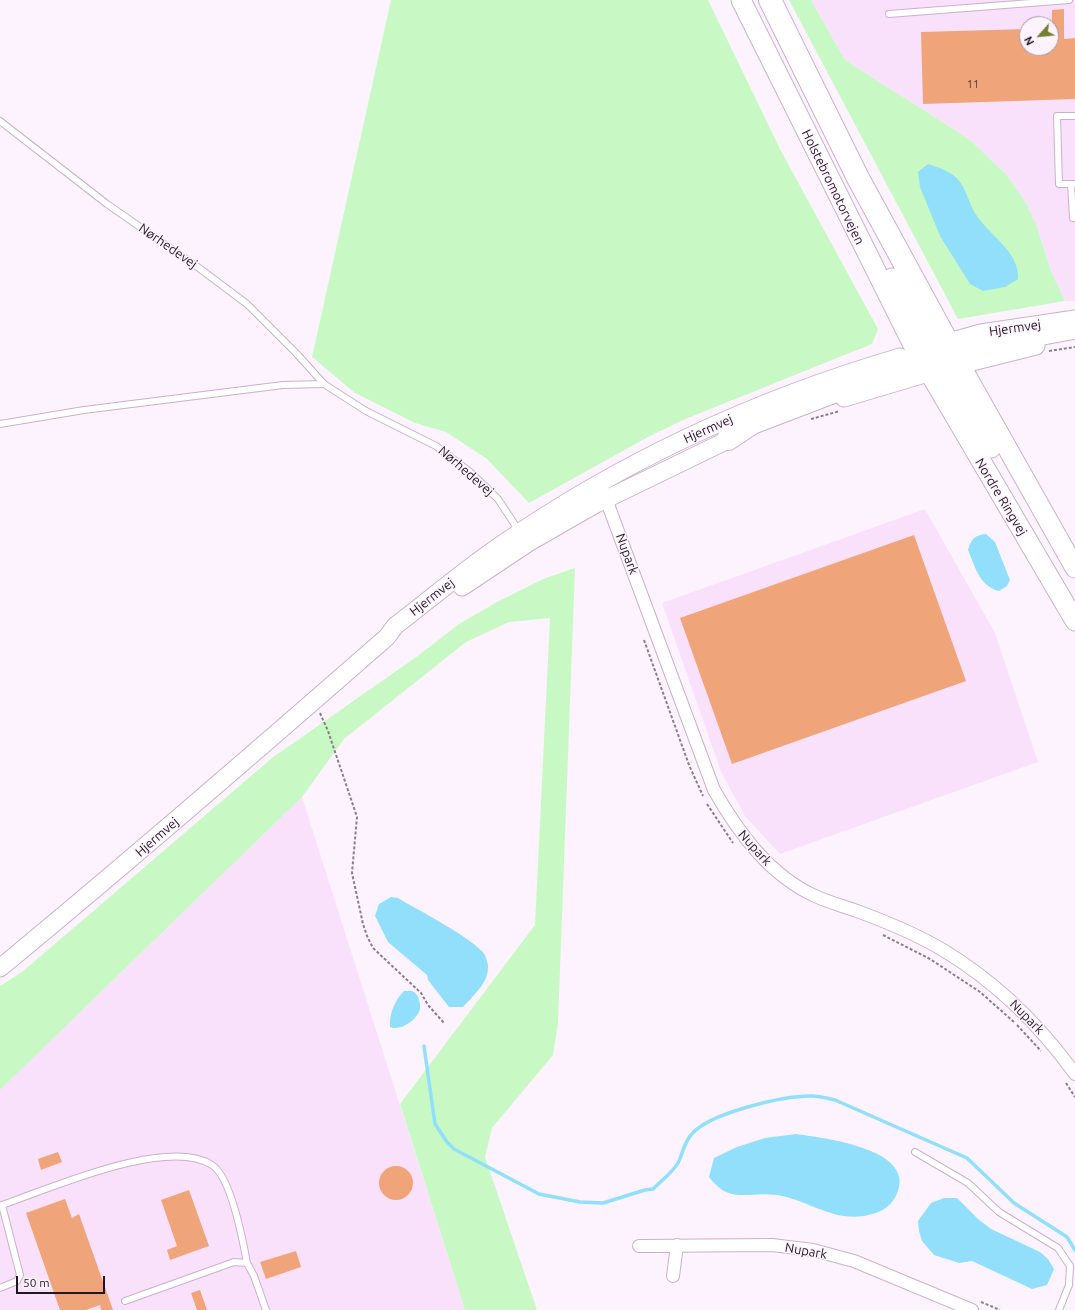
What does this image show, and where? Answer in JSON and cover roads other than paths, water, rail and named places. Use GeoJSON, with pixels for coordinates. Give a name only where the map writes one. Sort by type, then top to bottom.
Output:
{"type":"FeatureCollection","features":[{"type":"Feature","properties":{"kind":"highway","name":"Holstebromotorvejen"},"geometry":{"type":"LineString","coordinates":[[770,0],[858,178],[930,311],[937,353]]}},
{"type":"Feature","properties":{"kind":"highway"},"geometry":{"type":"LineString","coordinates":[[728,438],[752,423],[937,353]]}},
{"type":"Feature","properties":{"kind":"main road","name":"Holstebromotorvejen"},"geometry":{"type":"LineString","coordinates":[[741,0],[814,149],[843,189],[937,353]]}},
{"type":"Feature","properties":{"kind":"main road"},"geometry":{"type":"LineString","coordinates":[[937,353],[963,350],[1075,329]]}},
{"type":"Feature","properties":{"kind":"main road","name":"Nordre Ringvej"},"geometry":{"type":"LineString","coordinates":[[937,353],[945,402],[1075,622]]}},
{"type":"Feature","properties":{"kind":"main road","name":"Nordre Ringvej"},"geometry":{"type":"LineString","coordinates":[[937,353],[1075,568]]}},
{"type":"Feature","properties":{"kind":"street","name":"Hjermvej"},"geometry":{"type":"LineString","coordinates":[[937,353],[981,333],[1075,319]]}},
{"type":"Feature","properties":{"kind":"street","name":"Hjermvej"},"geometry":{"type":"LineString","coordinates":[[0,968],[100,886],[312,703],[387,637],[395,626],[473,565],[524,538],[694,434],[774,400],[868,366],[937,353],[1014,350],[1075,338]]}},
{"type":"Feature","properties":{"kind":"street","name":"Hjermvej"},"geometry":{"type":"LineString","coordinates":[[603,491],[728,438]]}},
{"type":"Feature","properties":{"kind":"street","name":"Nupark"},"geometry":{"type":"LineString","coordinates":[[603,491],[714,790],[731,820],[752,847],[773,868],[814,896],[896,926],[943,950],[990,982],[1032,1021],[1055,1047],[1075,1074]]}},
{"type":"Feature","properties":{"kind":"street"},"geometry":{"type":"LineString","coordinates":[[674,1276],[677,1245]]}},
{"type":"Feature","properties":{"kind":"street","name":"Nupark"},"geometry":{"type":"LineString","coordinates":[[639,1246],[772,1245],[813,1250],[854,1261],[972,1310]]}},
{"type":"Feature","properties":{"kind":"lane"},"geometry":{"type":"LineString","coordinates":[[889,14],[1069,0]]}},
{"type":"Feature","properties":{"kind":"lane"},"geometry":{"type":"LineString","coordinates":[[1075,116],[1057,116],[1059,184],[1073,184],[1073,218],[1075,218]]}},
{"type":"Feature","properties":{"kind":"lane","name":"Nørhedevej"},"geometry":{"type":"LineString","coordinates":[[0,122],[107,204],[199,268],[247,304],[297,354],[324,384],[366,411],[436,446],[448,454],[470,472],[498,499],[524,538]]}},
{"type":"Feature","properties":{"kind":"lane"},"geometry":{"type":"LineString","coordinates":[[0,424],[84,410],[283,385],[324,384]]}},
{"type":"Feature","properties":{"kind":"lane"},"geometry":{"type":"LineString","coordinates":[[915,1152],[968,1183],[999,1212],[1058,1248],[1070,1266],[1069,1285],[1059,1310]]}},
{"type":"Feature","properties":{"kind":"lane"},"geometry":{"type":"LineString","coordinates":[[0,1288],[17,1281],[20,1275],[2,1205],[115,1165],[163,1155],[198,1160],[212,1165],[224,1179],[242,1231],[247,1263],[254,1276],[266,1310]]}},
{"type":"Feature","properties":{"kind":"lane"},"geometry":{"type":"LineString","coordinates":[[125,1301],[234,1262],[247,1263]]}},
{"type":"Feature","properties":{"kind":"water"},"geometry":{"type":"Polygon","coordinates":[[[928,164],[950,173],[960,182],[975,213],[1009,252],[1014,260],[1018,279],[1005,287],[983,291],[970,284],[940,236],[920,187],[918,172],[928,164]]]}},
{"type":"Feature","properties":{"kind":"water"},"geometry":{"type":"Polygon","coordinates":[[[986,534],[995,542],[1010,580],[1007,586],[999,591],[987,585],[982,580],[968,550],[974,538],[979,535],[986,534]]]}},
{"type":"Feature","properties":{"kind":"water"},"geometry":{"type":"Polygon","coordinates":[[[391,897],[398,898],[458,933],[479,948],[485,955],[488,968],[485,980],[479,990],[463,1007],[449,1007],[428,980],[427,975],[388,942],[375,916],[379,904],[391,897]]]}},
{"type":"Feature","properties":{"kind":"water"},"geometry":{"type":"Polygon","coordinates":[[[404,991],[412,991],[416,994],[420,1001],[420,1010],[417,1016],[406,1025],[398,1028],[390,1027],[390,1017],[393,1008],[404,991]]]}},
{"type":"Feature","properties":{"kind":"water"},"geometry":{"type":"Polygon","coordinates":[[[796,1134],[846,1143],[866,1149],[882,1157],[894,1167],[900,1180],[896,1196],[883,1210],[864,1216],[841,1216],[777,1195],[732,1194],[717,1186],[709,1177],[714,1158],[737,1147],[765,1138],[796,1134]]]}},
{"type":"Feature","properties":{"kind":"water"},"geometry":{"type":"Polygon","coordinates":[[[944,1198],[957,1198],[978,1219],[991,1229],[1040,1252],[1048,1259],[1054,1269],[1047,1285],[1032,1289],[972,1261],[959,1263],[934,1255],[922,1241],[918,1221],[931,1203],[944,1198]]]}},
{"type":"Feature","properties":{"kind":"waterway"},"geometry":{"type":"LineString","coordinates":[[424,1046],[435,1124],[447,1142],[454,1149],[539,1194],[580,1202],[603,1203],[653,1189],[676,1166],[689,1138],[700,1127],[729,1113],[747,1107],[783,1099],[817,1096],[835,1100],[967,1158],[1014,1203],[1067,1237],[1075,1250]]}}]}
